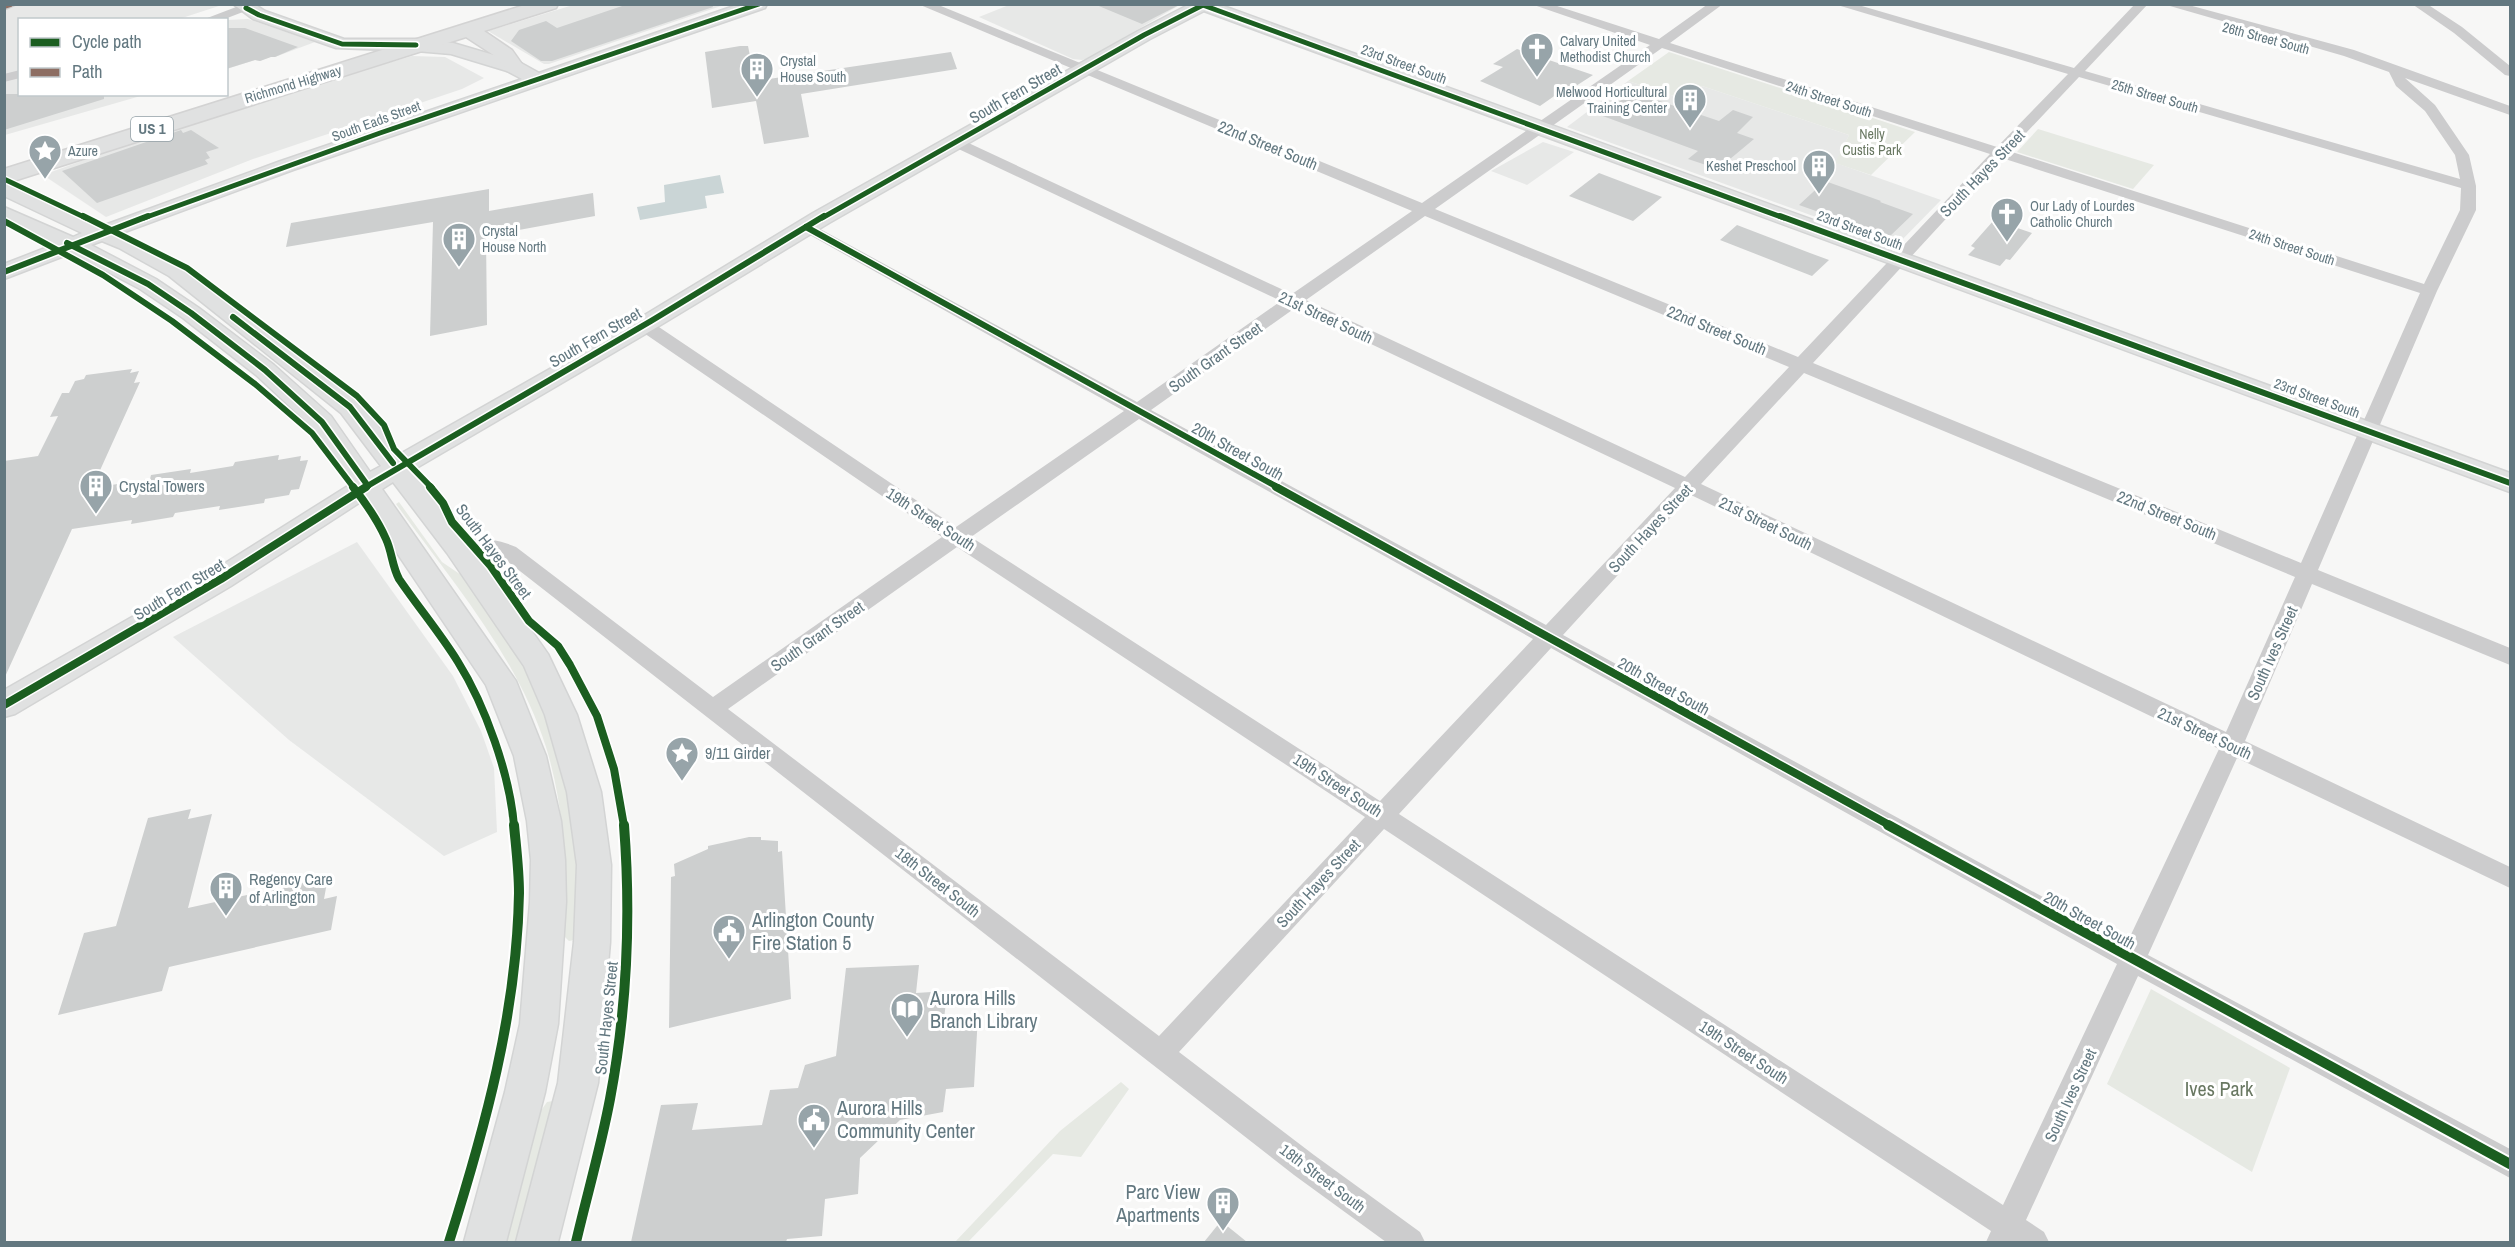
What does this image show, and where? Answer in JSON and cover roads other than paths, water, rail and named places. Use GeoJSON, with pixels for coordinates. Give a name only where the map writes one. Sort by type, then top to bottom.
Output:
{"type":"FeatureCollection","features":[{"type":"Feature","properties":{"kind":"highway","name":"Richmond Highway"},"geometry":{"type":"LineString","coordinates":[[228,90],[503,4]]}},
{"type":"Feature","properties":{"kind":"highway","name":"Richmond Highway"},"geometry":{"type":"LineString","coordinates":[[11,166],[549,4]]}},
{"type":"Feature","properties":{"kind":"highway"},"geometry":{"type":"LineString","coordinates":[[468,29],[505,54],[514,67]]}},
{"type":"Feature","properties":{"kind":"highway","name":"Richmond Highway"},"geometry":{"type":"LineString","coordinates":[[11,166],[210,96]]}},
{"type":"Feature","properties":{"kind":"street"},"geometry":{"type":"LineString","coordinates":[[4,7],[14,4]]}},
{"type":"Feature","properties":{"kind":"street","name":"South Eads Street"},"geometry":{"type":"LineString","coordinates":[[4,272],[101,234],[537,79],[759,4]]}},
{"type":"Feature","properties":{"kind":"street","name":"22nd Street South"},"geometry":{"type":"LineString","coordinates":[[924,4],[2511,657]]}},
{"type":"Feature","properties":{"kind":"street","name":"24th Street South"},"geometry":{"type":"LineString","coordinates":[[1537,4],[2000,155],[2429,291]]}},
{"type":"Feature","properties":{"kind":"street","name":"South Grant Street"},"geometry":{"type":"LineString","coordinates":[[713,708],[1717,4]]}},
{"type":"Feature","properties":{"kind":"street","name":"25th Street South"},"geometry":{"type":"LineString","coordinates":[[1840,4],[2469,186]]}},
{"type":"Feature","properties":{"kind":"street","name":"26th Street South"},"geometry":{"type":"LineString","coordinates":[[2169,4],[2349,52],[2511,111]]}},
{"type":"Feature","properties":{"kind":"street"},"geometry":{"type":"LineString","coordinates":[[2418,4],[2458,30],[2511,72]]}},
{"type":"Feature","properties":{"kind":"street","name":"South Fern Street"},"geometry":{"type":"LineString","coordinates":[[4,705],[221,579],[397,468],[644,325],[806,227],[1190,10],[1203,5]]}},
{"type":"Feature","properties":{"kind":"street","name":"23rd Street South"},"geometry":{"type":"LineString","coordinates":[[1203,5],[2511,483]]}},
{"type":"Feature","properties":{"kind":"street","name":"South Hayes Street"},"geometry":{"type":"LineString","coordinates":[[1160,1054],[1900,259],[2140,5]]}},
{"type":"Feature","properties":{"kind":"street","name":"26th Street South"},"geometry":{"type":"LineString","coordinates":[[2140,5],[2347,60],[2395,70]]}},
{"type":"Feature","properties":{"kind":"street"},"geometry":{"type":"LineString","coordinates":[[214,18],[248,6],[269,19],[342,44],[416,45],[456,50],[514,67],[537,79]]}},
{"type":"Feature","properties":{"kind":"street","name":"South Ives Street"},"geometry":{"type":"LineString","coordinates":[[2005,1234],[2231,746],[2429,291],[2468,210],[2469,186],[2462,155],[2430,108],[2401,83],[2395,70]]}},
{"type":"Feature","properties":{"kind":"street","name":"21st Street South"},"geometry":{"type":"LineString","coordinates":[[955,142],[1689,486],[2511,878]]}},
{"type":"Feature","properties":{"kind":"street"},"geometry":{"type":"LineString","coordinates":[[4,188],[101,234],[127,243],[177,271],[350,407],[397,468]]}},
{"type":"Feature","properties":{"kind":"street"},"geometry":{"type":"LineString","coordinates":[[4,213],[148,284],[191,313],[265,370],[322,422],[500,681],[530,756],[544,821],[548,860],[548,902],[539,1024],[525,1092],[485,1242]]}},
{"type":"Feature","properties":{"kind":"street","name":"20th Street South"},"geometry":{"type":"LineString","coordinates":[[806,227],[1547,637],[2511,1164]]}},
{"type":"Feature","properties":{"kind":"street","name":"19th Street South"},"geometry":{"type":"LineString","coordinates":[[644,325],[958,537],[1382,814],[2005,1234],[2034,1242]]}},
{"type":"Feature","properties":{"kind":"street","name":"South Hayes Street"},"geometry":{"type":"LineString","coordinates":[[397,468],[457,546],[537,662],[561,715],[584,792],[594,865],[592,942],[578,1083],[537,1242]]}},
{"type":"Feature","properties":{"kind":"street","name":"18th Street South"},"geometry":{"type":"LineString","coordinates":[[457,546],[472,544],[495,546],[509,552],[1304,1165],[1410,1242]]}},
{"type":"Feature","properties":{"kind":"place","name":"Calvary United Methodist Church"},"geometry":{"type":"Point","coordinates":[1537,78]}},
{"type":"Feature","properties":{"kind":"place","name":"Crystal House South"},"geometry":{"type":"Point","coordinates":[757,98]}},
{"type":"Feature","properties":{"kind":"place","name":"Melwood Horticultural Training Center"},"geometry":{"type":"Point","coordinates":[1690,129]}},
{"type":"Feature","properties":{"kind":"place","name":"Azure"},"geometry":{"type":"Point","coordinates":[45,180]}},
{"type":"Feature","properties":{"kind":"place","name":"Keshet Preschool"},"geometry":{"type":"Point","coordinates":[1819,195]}},
{"type":"Feature","properties":{"kind":"place","name":"Our Lady of Lourdes Catholic Church"},"geometry":{"type":"Point","coordinates":[2007,243]}},
{"type":"Feature","properties":{"kind":"place","name":"Crystal House North"},"geometry":{"type":"Point","coordinates":[459,268]}},
{"type":"Feature","properties":{"kind":"place","name":"Crystal Towers"},"geometry":{"type":"Point","coordinates":[96,515]}},
{"type":"Feature","properties":{"kind":"place","name":"9/11 Girder"},"geometry":{"type":"Point","coordinates":[682,782]}},
{"type":"Feature","properties":{"kind":"place","name":"Regency Care of Arlington"},"geometry":{"type":"Point","coordinates":[226,917]}},
{"type":"Feature","properties":{"kind":"place","name":"Arlington County Fire Station 5"},"geometry":{"type":"Point","coordinates":[729,960]}},
{"type":"Feature","properties":{"kind":"place","name":"Aurora Hills Branch Library"},"geometry":{"type":"Point","coordinates":[907,1038]}},
{"type":"Feature","properties":{"kind":"place","name":"Aurora Hills Community Center"},"geometry":{"type":"Point","coordinates":[814,1149]}},
{"type":"Feature","properties":{"kind":"place","name":"Parc View Apartments"},"geometry":{"type":"Point","coordinates":[1223,1232]}},
{"type":"Feature","properties":{"kind":"park label","name":"Nelly Custis Park"},"geometry":{"type":"Point","coordinates":[1872,142]}},
{"type":"Feature","properties":{"kind":"park label","name":"Ives Park"},"geometry":{"type":"Point","coordinates":[2219,1089]}}]}
